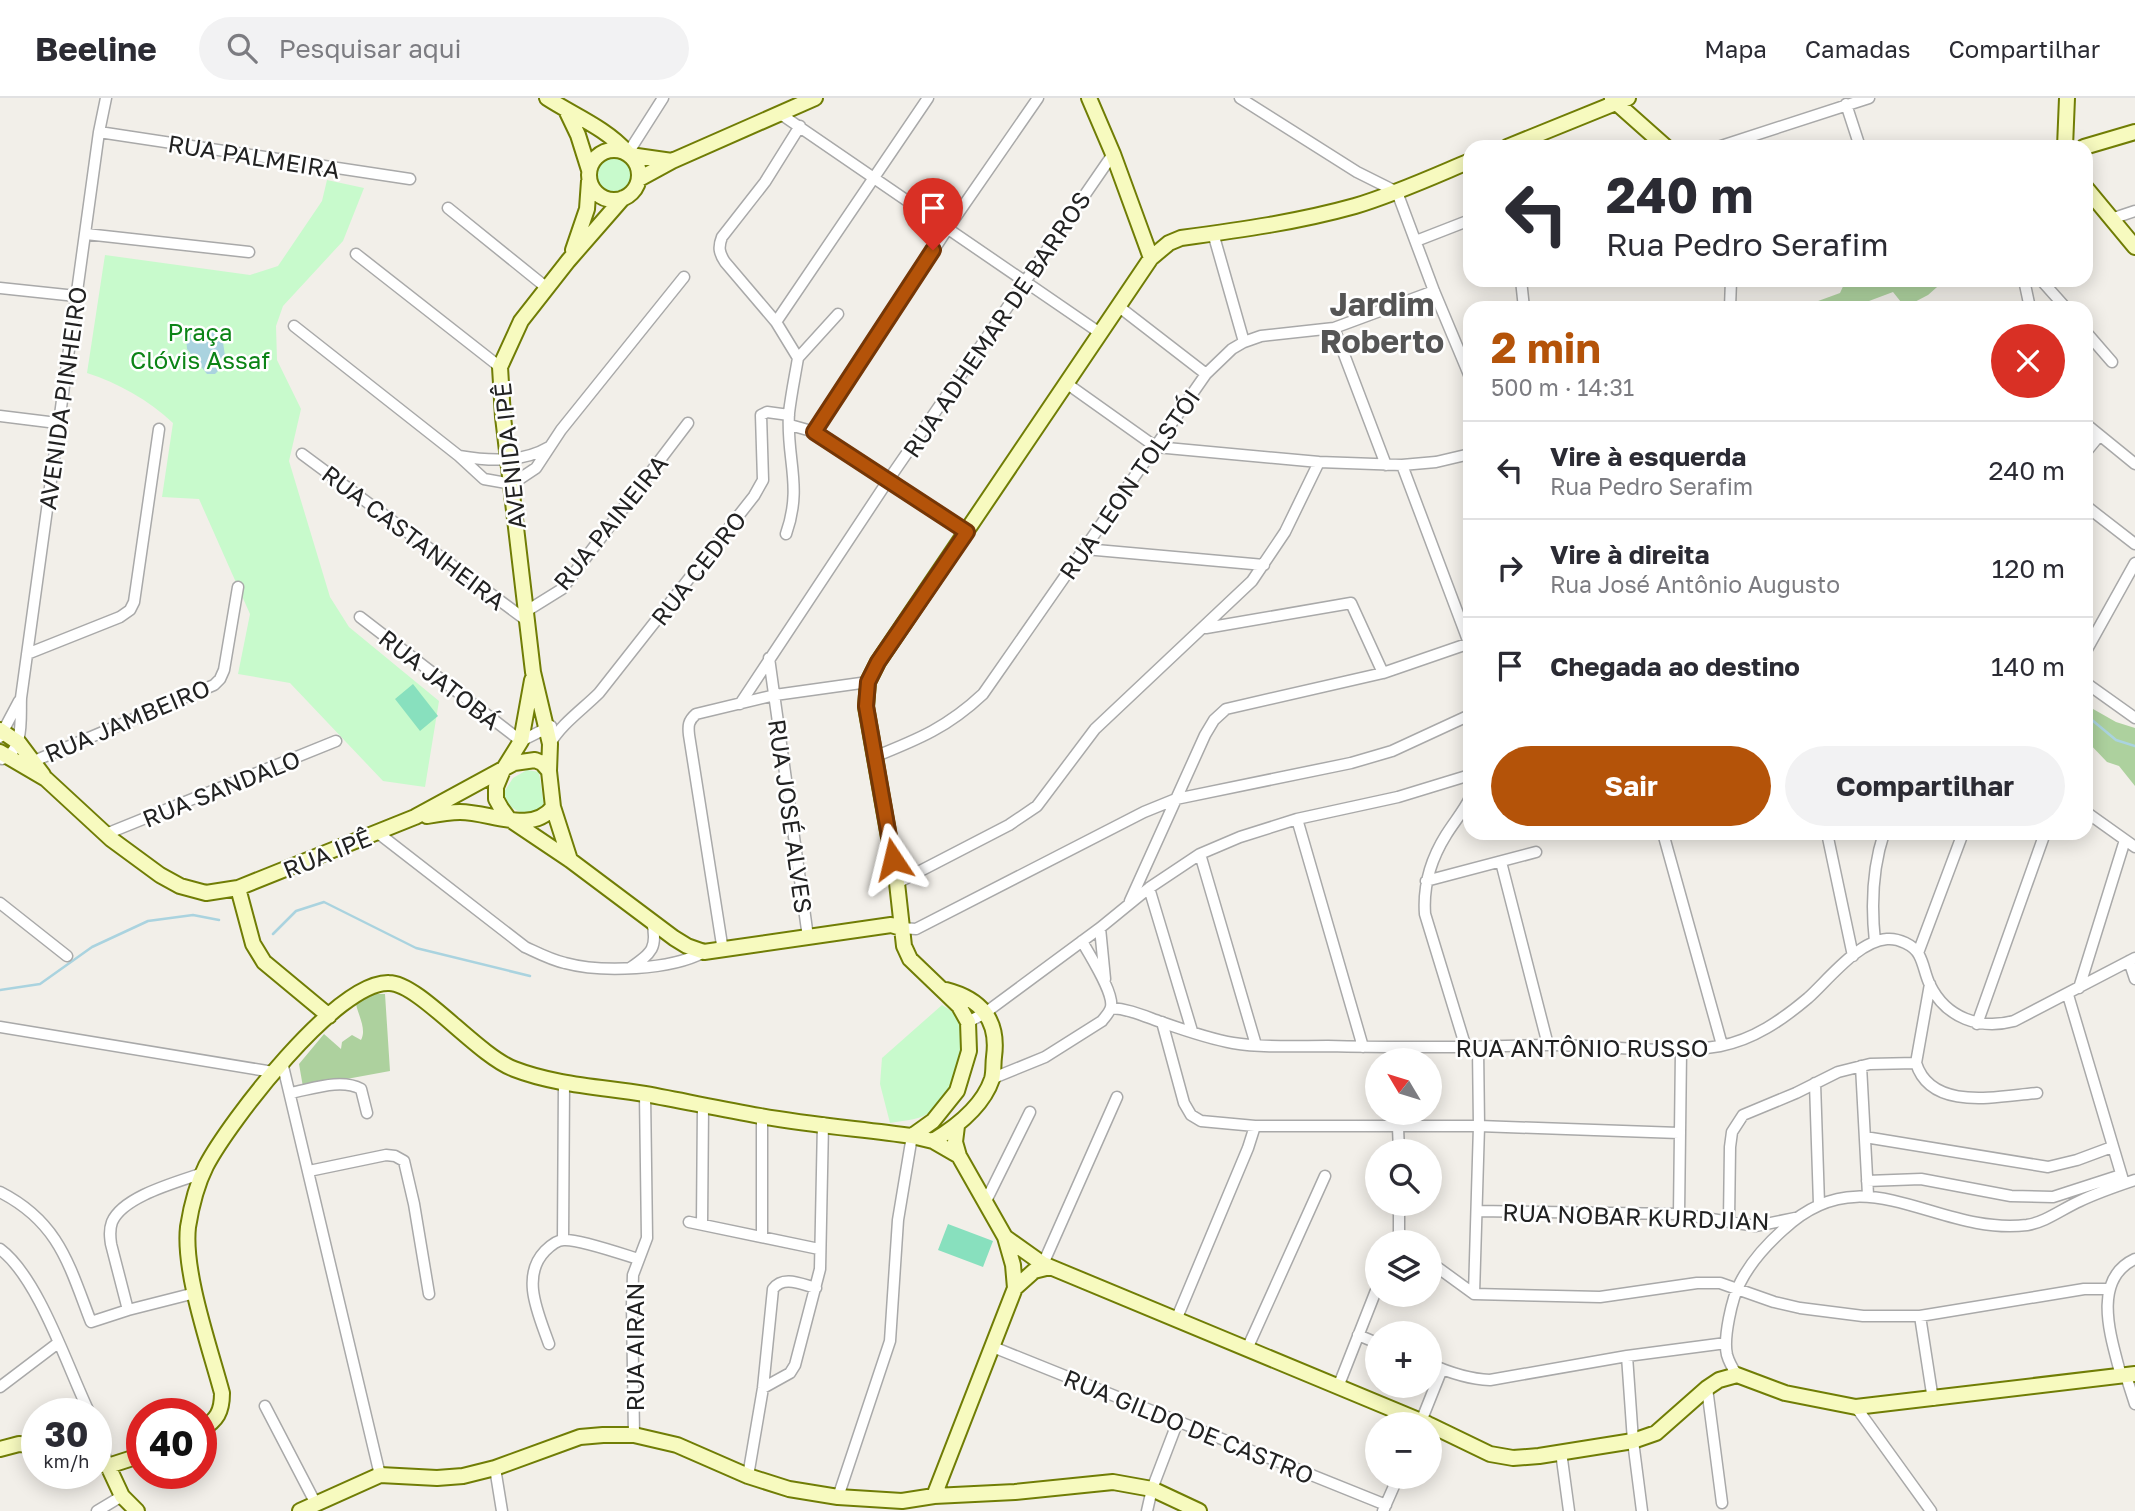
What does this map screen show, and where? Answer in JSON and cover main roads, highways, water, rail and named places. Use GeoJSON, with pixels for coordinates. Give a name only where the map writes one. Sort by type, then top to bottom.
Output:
{"type":"FeatureCollection","features":[{"type":"Feature","properties":{"kind":"water"},"geometry":{"type":"Polygon","coordinates":[[[214,331],[222,335],[226,363],[215,374],[207,374],[187,349],[186,335],[214,331]]]}},
{"type":"Feature","properties":{"kind":"waterway"},"geometry":{"type":"LineString","coordinates":[[2093,721],[2116,740],[2135,746]]}},
{"type":"Feature","properties":{"kind":"waterway"},"geometry":{"type":"LineString","coordinates":[[273,934],[296,911],[324,902],[416,948],[530,976]]}},
{"type":"Feature","properties":{"kind":"waterway"},"geometry":{"type":"LineString","coordinates":[[0,990],[40,984],[92,947],[148,921],[193,915],[219,920]]}},
{"type":"Feature","properties":{"kind":"district","name":"Jardim Roberto"},"geometry":{"type":"Point","coordinates":[1382,322]}},
{"type":"Feature","properties":{"kind":"park label","name":"Praça Clóvis Assaf"},"geometry":{"type":"Point","coordinates":[200,345]}}]}
